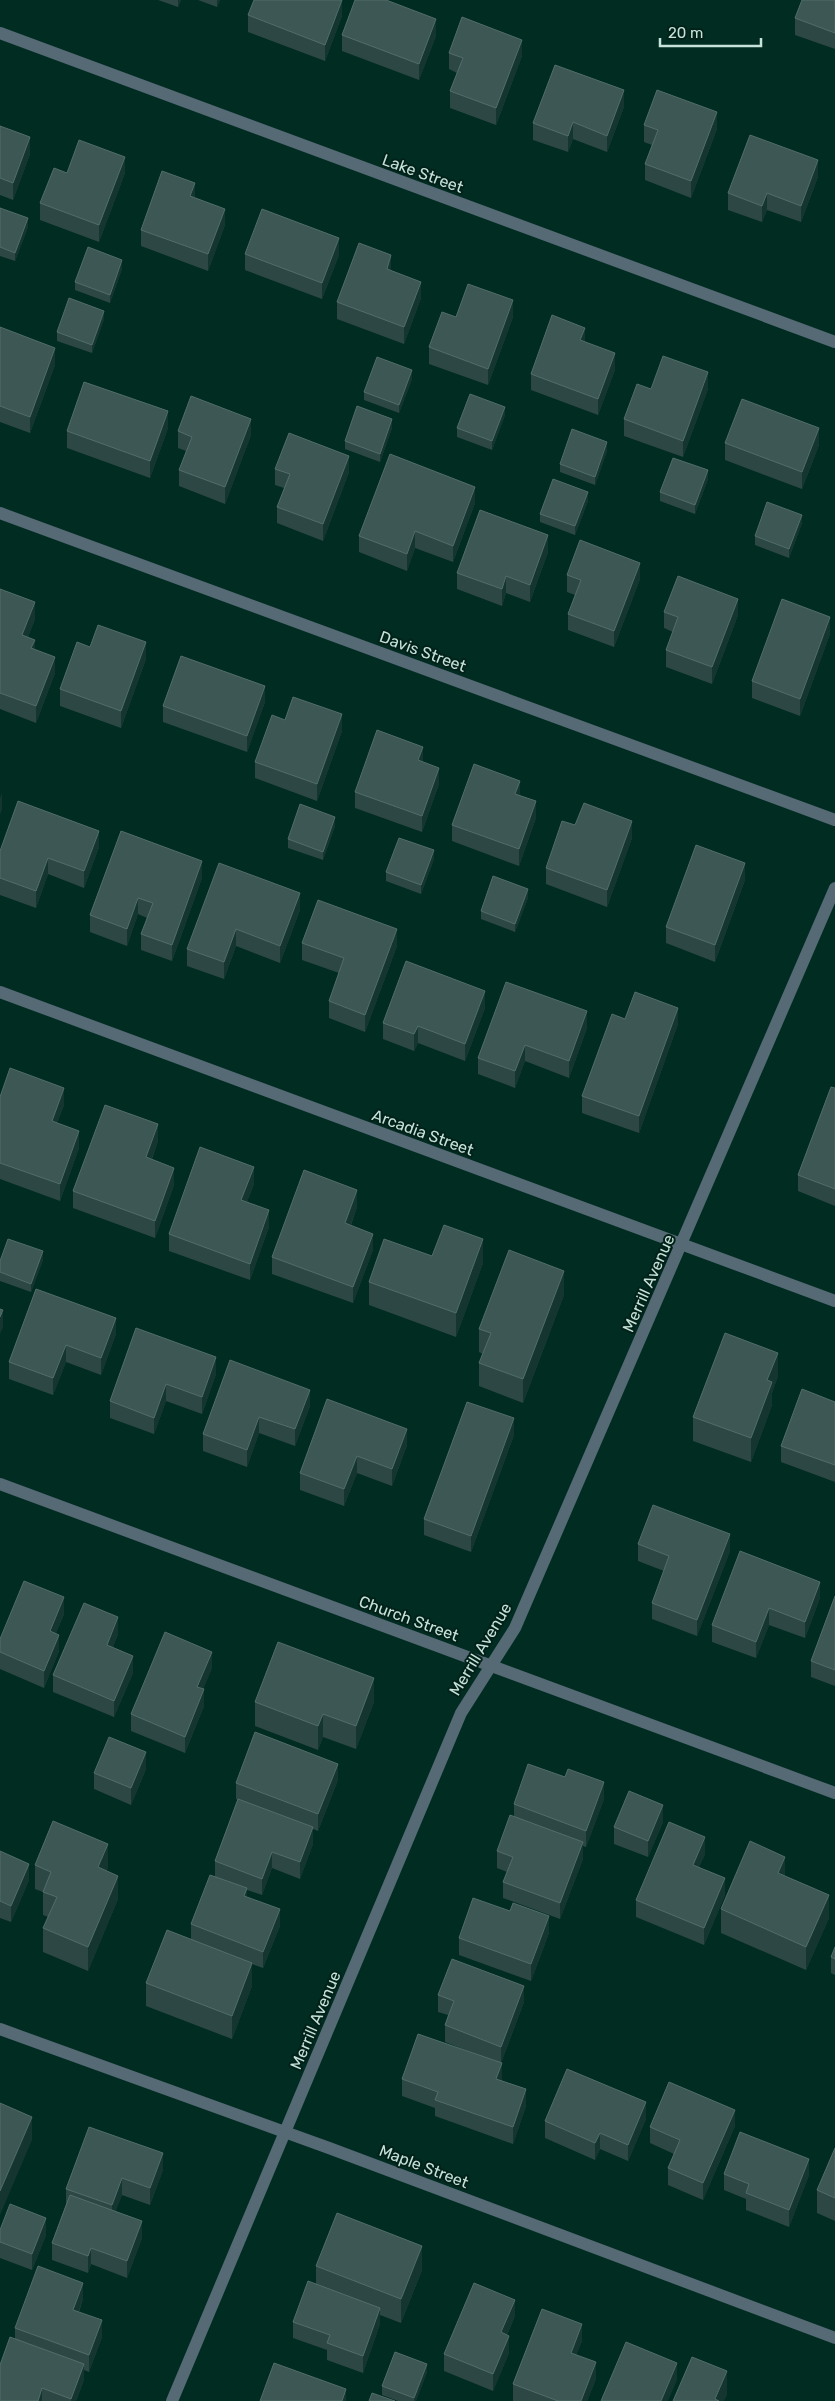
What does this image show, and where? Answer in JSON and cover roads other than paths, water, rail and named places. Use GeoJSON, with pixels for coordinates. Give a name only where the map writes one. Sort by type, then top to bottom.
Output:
{"type":"FeatureCollection","features":[{"type":"Feature","properties":{"kind":"street","name":"Lake Street"},"geometry":{"type":"LineString","coordinates":[[0,33],[835,342]]}},
{"type":"Feature","properties":{"kind":"street","name":"Davis Street"},"geometry":{"type":"LineString","coordinates":[[0,513],[835,820]]}},
{"type":"Feature","properties":{"kind":"street","name":"Merrill Avenue"},"geometry":{"type":"LineString","coordinates":[[172,2401],[461,1712],[515,1628],[835,888]]}},
{"type":"Feature","properties":{"kind":"street","name":"Arcadia Street"},"geometry":{"type":"LineString","coordinates":[[0,992],[835,1301]]}},
{"type":"Feature","properties":{"kind":"street","name":"Church Street"},"geometry":{"type":"LineString","coordinates":[[0,1484],[835,1793]]}},
{"type":"Feature","properties":{"kind":"street","name":"Maple Street"},"geometry":{"type":"LineString","coordinates":[[0,2029],[286,2133],[835,2338]]}}]}
